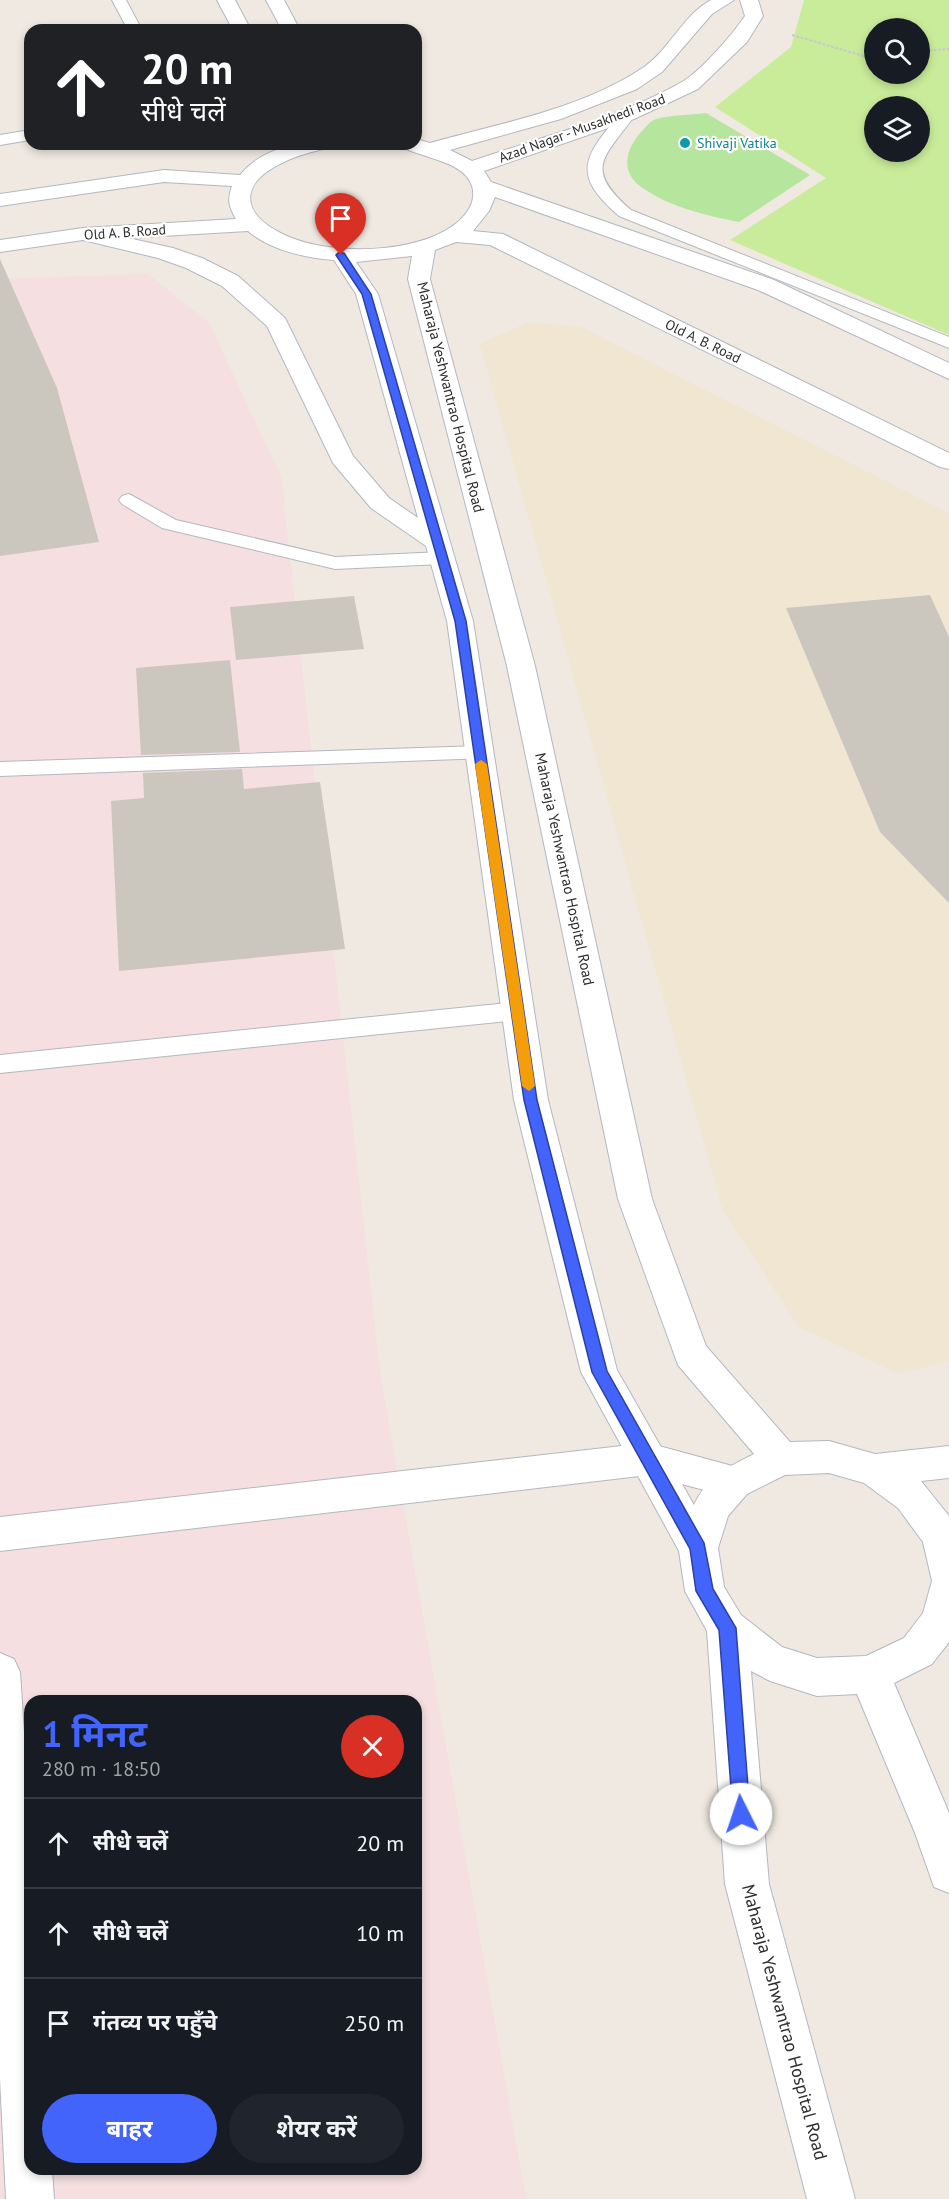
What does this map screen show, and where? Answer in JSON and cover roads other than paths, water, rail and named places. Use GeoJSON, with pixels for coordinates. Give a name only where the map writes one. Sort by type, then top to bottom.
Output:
{"type":"FeatureCollection","features":[{"type":"Feature","properties":{"kind":"main road"},"geometry":{"type":"LineString","coordinates":[[226,0],[239,24]]}},
{"type":"Feature","properties":{"kind":"main road"},"geometry":{"type":"LineString","coordinates":[[274,0],[288,24]]}},
{"type":"Feature","properties":{"kind":"main road","name":"Azad Nagar - Musakhedi Road"},"geometry":{"type":"LineString","coordinates":[[422,146],[554,115],[630,85],[655,68],[706,10],[725,0]]}},
{"type":"Feature","properties":{"kind":"main road","name":"Azad Nagar - Musakhedi Road"},"geometry":{"type":"LineString","coordinates":[[476,178],[627,115],[691,85],[740,38],[754,16],[749,0]]}},
{"type":"Feature","properties":{"kind":"main road"},"geometry":{"type":"LineString","coordinates":[[422,147],[447,154],[476,178],[766,285],[949,372]]}},
{"type":"Feature","properties":{"kind":"main road"},"geometry":{"type":"LineString","coordinates":[[286,150],[262,164],[244,181],[238,203],[242,214],[250,225],[287,245],[341,255],[384,254],[425,246],[453,235],[473,220],[484,203],[476,178]]}},
{"type":"Feature","properties":{"kind":"main road"},"geometry":{"type":"LineString","coordinates":[[0,200],[164,176],[244,181]]}},
{"type":"Feature","properties":{"kind":"main road","name":"Old A. B. Road"},"geometry":{"type":"LineString","coordinates":[[0,246],[83,234],[250,225]]}},
{"type":"Feature","properties":{"kind":"main road"},"geometry":{"type":"LineString","coordinates":[[83,234],[165,253],[194,263],[230,281],[277,323],[342,458],[380,503],[439,550]]}},
{"type":"Feature","properties":{"kind":"main road","name":"Old A. B. Road"},"geometry":{"type":"LineString","coordinates":[[453,235],[495,239],[949,462]]}},
{"type":"Feature","properties":{"kind":"main road","name":"Maharaja Yeshwantrao Hospital Road"},"geometry":{"type":"LineString","coordinates":[[425,246],[419,279],[521,666],[635,1198],[691,1354],[781,1459]]}},
{"type":"Feature","properties":{"kind":"main road"},"geometry":{"type":"LineString","coordinates":[[341,255],[366,294],[460,621],[531,1100],[599,1372],[698,1548],[705,1591],[727,1628],[770,1662],[817,1677],[870,1675],[918,1651],[947,1608]]}},
{"type":"Feature","properties":{"kind":"main road"},"geometry":{"type":"LineString","coordinates":[[698,1548],[712,1507],[734,1482],[781,1459],[829,1457],[875,1470],[912,1496],[941,1536],[949,1574]]}},
{"type":"Feature","properties":{"kind":"main road"},"geometry":{"type":"LineString","coordinates":[[0,1534],[648,1459],[734,1482]]}},
{"type":"Feature","properties":{"kind":"main road"},"geometry":{"type":"LineString","coordinates":[[875,1470],[949,1461]]}},
{"type":"Feature","properties":{"kind":"main road","name":"Maharaja Yeshwantrao Hospital Road"},"geometry":{"type":"LineString","coordinates":[[727,1628],[747,1884],[831,2199]]}},
{"type":"Feature","properties":{"kind":"main road"},"geometry":{"type":"LineString","coordinates":[[0,1672],[24,2094]]}},
{"type":"Feature","properties":{"kind":"main road"},"geometry":{"type":"LineString","coordinates":[[870,1675],[936,1833],[949,1872]]}},
{"type":"Feature","properties":{"kind":"main road"},"geometry":{"type":"LineString","coordinates":[[29,2175],[30,2199]]}},
{"type":"Feature","properties":{"kind":"lane"},"geometry":{"type":"LineString","coordinates":[[119,0],[132,24]]}},
{"type":"Feature","properties":{"kind":"lane"},"geometry":{"type":"LineString","coordinates":[[627,115],[599,146],[594,174],[610,202],[625,213],[949,343]]}},
{"type":"Feature","properties":{"kind":"lane"},"geometry":{"type":"LineString","coordinates":[[0,140],[24,136]]}},
{"type":"Feature","properties":{"kind":"lane"},"geometry":{"type":"LineString","coordinates":[[129,500],[169,524],[335,563],[439,550]]}},
{"type":"Feature","properties":{"kind":"lane"},"geometry":{"type":"LineString","coordinates":[[0,769],[479,753]]}},
{"type":"Feature","properties":{"kind":"lane"},"geometry":{"type":"LineString","coordinates":[[0,1064],[518,1011]]}},
{"type":"Feature","properties":{"kind":"place","name":"Shivaji Vatika"},"geometry":{"type":"Point","coordinates":[685,143]}}]}
